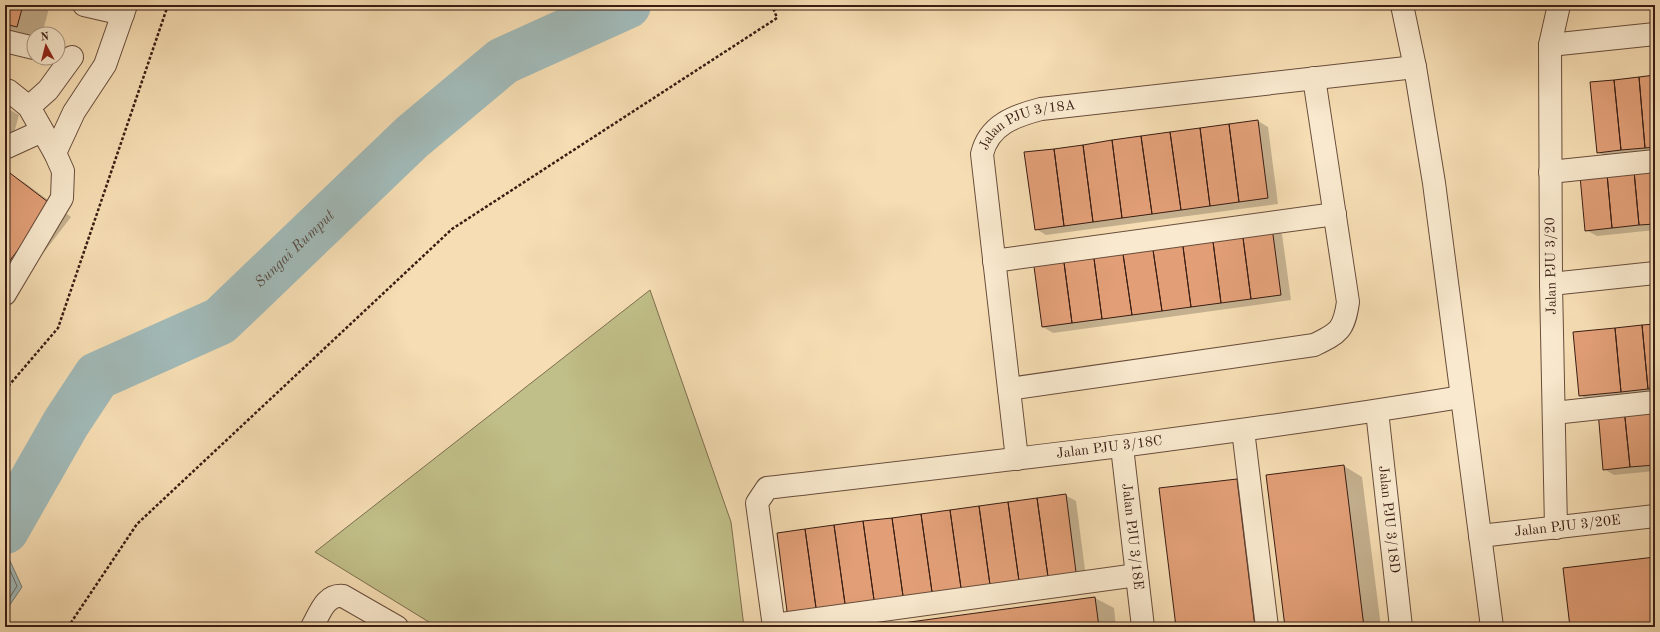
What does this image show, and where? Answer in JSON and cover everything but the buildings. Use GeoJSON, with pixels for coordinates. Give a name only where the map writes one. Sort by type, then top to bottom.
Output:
{"type":"FeatureCollection","features":[{"type":"Feature","properties":{"kind":"street"},"geometry":{"type":"LineString","coordinates":[[55,153],[74,112],[105,65],[125,10],[84,5]]}},
{"type":"Feature","properties":{"kind":"street"},"geometry":{"type":"LineString","coordinates":[[1402,5],[1415,66],[1434,183],[1492,627]]}},
{"type":"Feature","properties":{"kind":"street","name":"Jalan PJU 3/20"},"geometry":{"type":"LineString","coordinates":[[1556,528],[1551,284],[1550,45],[1559,5]]}},
{"type":"Feature","properties":{"kind":"street"},"geometry":{"type":"LineString","coordinates":[[1550,45],[1655,34]]}},
{"type":"Feature","properties":{"kind":"street"},"geometry":{"type":"LineString","coordinates":[[5,40],[26,46]]}},
{"type":"Feature","properties":{"kind":"street"},"geometry":{"type":"LineString","coordinates":[[66,55],[105,65]]}},
{"type":"Feature","properties":{"kind":"street"},"geometry":{"type":"LineString","coordinates":[[29,107],[48,90],[60,66]]}},
{"type":"Feature","properties":{"kind":"street","name":"Jalan PJU 3/18A"},"geometry":{"type":"LineString","coordinates":[[1017,459],[982,154],[985,141],[996,129],[1018,115],[1041,109],[1415,66]]}},
{"type":"Feature","properties":{"kind":"street"},"geometry":{"type":"LineString","coordinates":[[1009,389],[1314,345],[1335,335],[1346,320],[1348,302],[1314,78]]}},
{"type":"Feature","properties":{"kind":"street"},"geometry":{"type":"LineString","coordinates":[[5,90],[9,91],[29,107],[55,153],[63,171],[62,198],[5,294]]}},
{"type":"Feature","properties":{"kind":"street"},"geometry":{"type":"LineString","coordinates":[[7,147],[42,131]]}},
{"type":"Feature","properties":{"kind":"street"},"geometry":{"type":"LineString","coordinates":[[1550,172],[1655,161]]}},
{"type":"Feature","properties":{"kind":"street"},"geometry":{"type":"LineString","coordinates":[[994,261],[1335,214]]}},
{"type":"Feature","properties":{"kind":"street"},"geometry":{"type":"LineString","coordinates":[[1551,284],[1655,273]]}},
{"type":"Feature","properties":{"kind":"street","name":"Jalan PJU 3/18C"},"geometry":{"type":"LineString","coordinates":[[774,626],[757,503],[768,488],[1122,447],[1377,411],[1461,397]]}},
{"type":"Feature","properties":{"kind":"street"},"geometry":{"type":"LineString","coordinates":[[1554,413],[1655,402]]}},
{"type":"Feature","properties":{"kind":"street","name":"Jalan PJU 3/18D"},"geometry":{"type":"LineString","coordinates":[[1377,411],[1401,627]]}},
{"type":"Feature","properties":{"kind":"street"},"geometry":{"type":"LineString","coordinates":[[1243,430],[1267,627]]}},
{"type":"Feature","properties":{"kind":"street","name":"Jalan PJU 3/18E"},"geometry":{"type":"LineString","coordinates":[[1122,447],[1143,627]]}},
{"type":"Feature","properties":{"kind":"street","name":"Jalan PJU 3/20E"},"geometry":{"type":"LineString","coordinates":[[1480,536],[1655,516]]}},
{"type":"Feature","properties":{"kind":"street"},"geometry":{"type":"LineString","coordinates":[[774,626],[1137,575]]}},
{"type":"Feature","properties":{"kind":"street"},"geometry":{"type":"LineString","coordinates":[[312,627],[328,600],[335,595],[343,596],[397,627]]}},
{"type":"Feature","properties":{"kind":"path"},"geometry":{"type":"LineString","coordinates":[[5,390],[58,328],[168,5]]}},
{"type":"Feature","properties":{"kind":"path"},"geometry":{"type":"LineString","coordinates":[[68,627],[137,524],[452,229],[777,18],[772,5]]}},
{"type":"Feature","properties":{"kind":"shaded area"},"geometry":{"type":"Polygon","coordinates":[[[650,290],[731,522],[744,627],[437,627],[315,552],[650,290]]]}},
{"type":"Feature","properties":{"kind":"water"},"geometry":{"type":"Polygon","coordinates":[[[5,550],[22,587],[5,612],[5,550]]]}},
{"type":"Feature","properties":{"kind":"waterway","name":"Sungai Rumput"},"geometry":{"type":"LineString","coordinates":[[5,530],[66,423],[97,376],[220,321],[412,137],[503,61],[627,5]]}}]}
